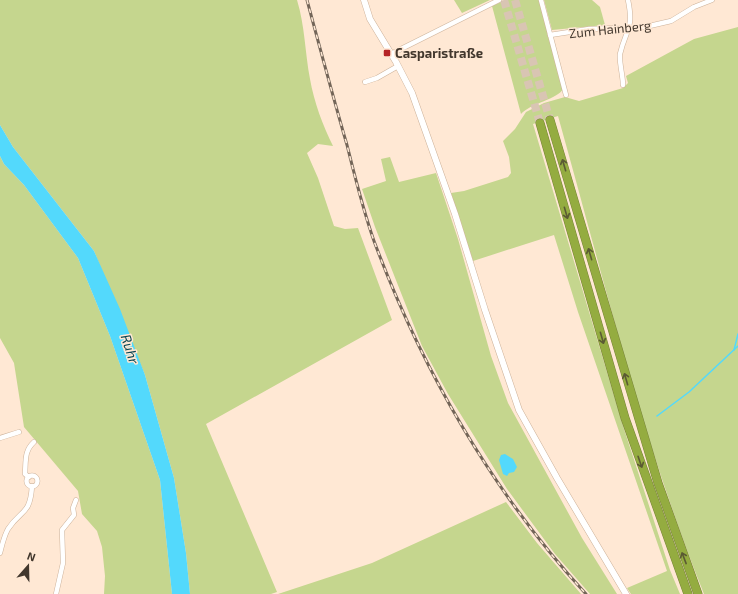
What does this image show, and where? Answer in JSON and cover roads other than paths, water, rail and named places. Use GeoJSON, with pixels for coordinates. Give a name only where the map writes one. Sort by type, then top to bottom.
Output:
{"type":"FeatureCollection","features":[{"type":"Feature","properties":{"kind":"highway"},"geometry":{"type":"LineString","coordinates":[[550,120],[658,483],[698,594]]}},
{"type":"Feature","properties":{"kind":"highway"},"geometry":{"type":"LineString","coordinates":[[540,123],[625,418],[688,594]]}},
{"type":"Feature","properties":{"kind":"main road"},"geometry":{"type":"LineString","coordinates":[[364,0],[370,19],[412,93],[448,195],[519,410],[573,506],[626,594]]}},
{"type":"Feature","properties":{"kind":"street"},"geometry":{"type":"LineString","coordinates":[[391,54],[499,0]]}},
{"type":"Feature","properties":{"kind":"street","name":"Zum Hainberg"},"geometry":{"type":"LineString","coordinates":[[541,0],[566,95]]}},
{"type":"Feature","properties":{"kind":"street"},"geometry":{"type":"LineString","coordinates":[[622,85],[623,74],[620,56],[630,28],[632,17],[628,0]]}},
{"type":"Feature","properties":{"kind":"street","name":"Zum Hainberg"},"geometry":{"type":"LineString","coordinates":[[550,36],[589,29],[645,27],[671,21],[694,7],[712,0]]}},
{"type":"Feature","properties":{"kind":"street"},"geometry":{"type":"LineString","coordinates":[[366,82],[377,78],[398,66]]}},
{"type":"Feature","properties":{"kind":"street"},"geometry":{"type":"LineString","coordinates":[[0,438],[19,432]]}},
{"type":"Feature","properties":{"kind":"street"},"geometry":{"type":"LineString","coordinates":[[32,486],[36,484],[37,480],[34,476],[29,477],[25,474],[27,448],[34,442]]}},
{"type":"Feature","properties":{"kind":"street"},"geometry":{"type":"LineString","coordinates":[[29,477],[27,483],[32,486]]}},
{"type":"Feature","properties":{"kind":"street"},"geometry":{"type":"LineString","coordinates":[[0,553],[8,529],[27,510],[32,497],[32,486]]}},
{"type":"Feature","properties":{"kind":"street"},"geometry":{"type":"LineString","coordinates":[[56,594],[63,564],[62,530],[74,515],[73,508],[76,500]]}},
{"type":"Feature","properties":{"kind":"water","name":"Ruhr"},"geometry":{"type":"Polygon","coordinates":[[[0,125],[13,147],[94,251],[120,309],[145,375],[174,478],[186,553],[190,594],[172,594],[160,480],[110,336],[78,258],[24,185],[4,164],[0,156],[0,125]]]}},
{"type":"Feature","properties":{"kind":"water"},"geometry":{"type":"Polygon","coordinates":[[[505,454],[513,459],[517,467],[514,472],[509,473],[507,476],[503,474],[499,460],[501,455],[505,454]]]}},
{"type":"Feature","properties":{"kind":"waterway"},"geometry":{"type":"LineString","coordinates":[[734,350],[738,334]]}},
{"type":"Feature","properties":{"kind":"waterway"},"geometry":{"type":"LineString","coordinates":[[657,416],[689,392],[738,346]]}},
{"type":"Feature","properties":{"kind":"tunnel"},"geometry":{"type":"LineString","coordinates":[[504,0],[540,123]]}},
{"type":"Feature","properties":{"kind":"tunnel"},"geometry":{"type":"LineString","coordinates":[[515,0],[550,120]]}},
{"type":"Feature","properties":{"kind":"railway"},"geometry":{"type":"LineString","coordinates":[[307,0],[370,229],[393,289],[414,336],[463,428],[491,472],[520,514],[552,555],[586,594]]}},
{"type":"Feature","properties":{"kind":"place","name":"Casparistraße"},"geometry":{"type":"Point","coordinates":[387,53]}}]}
